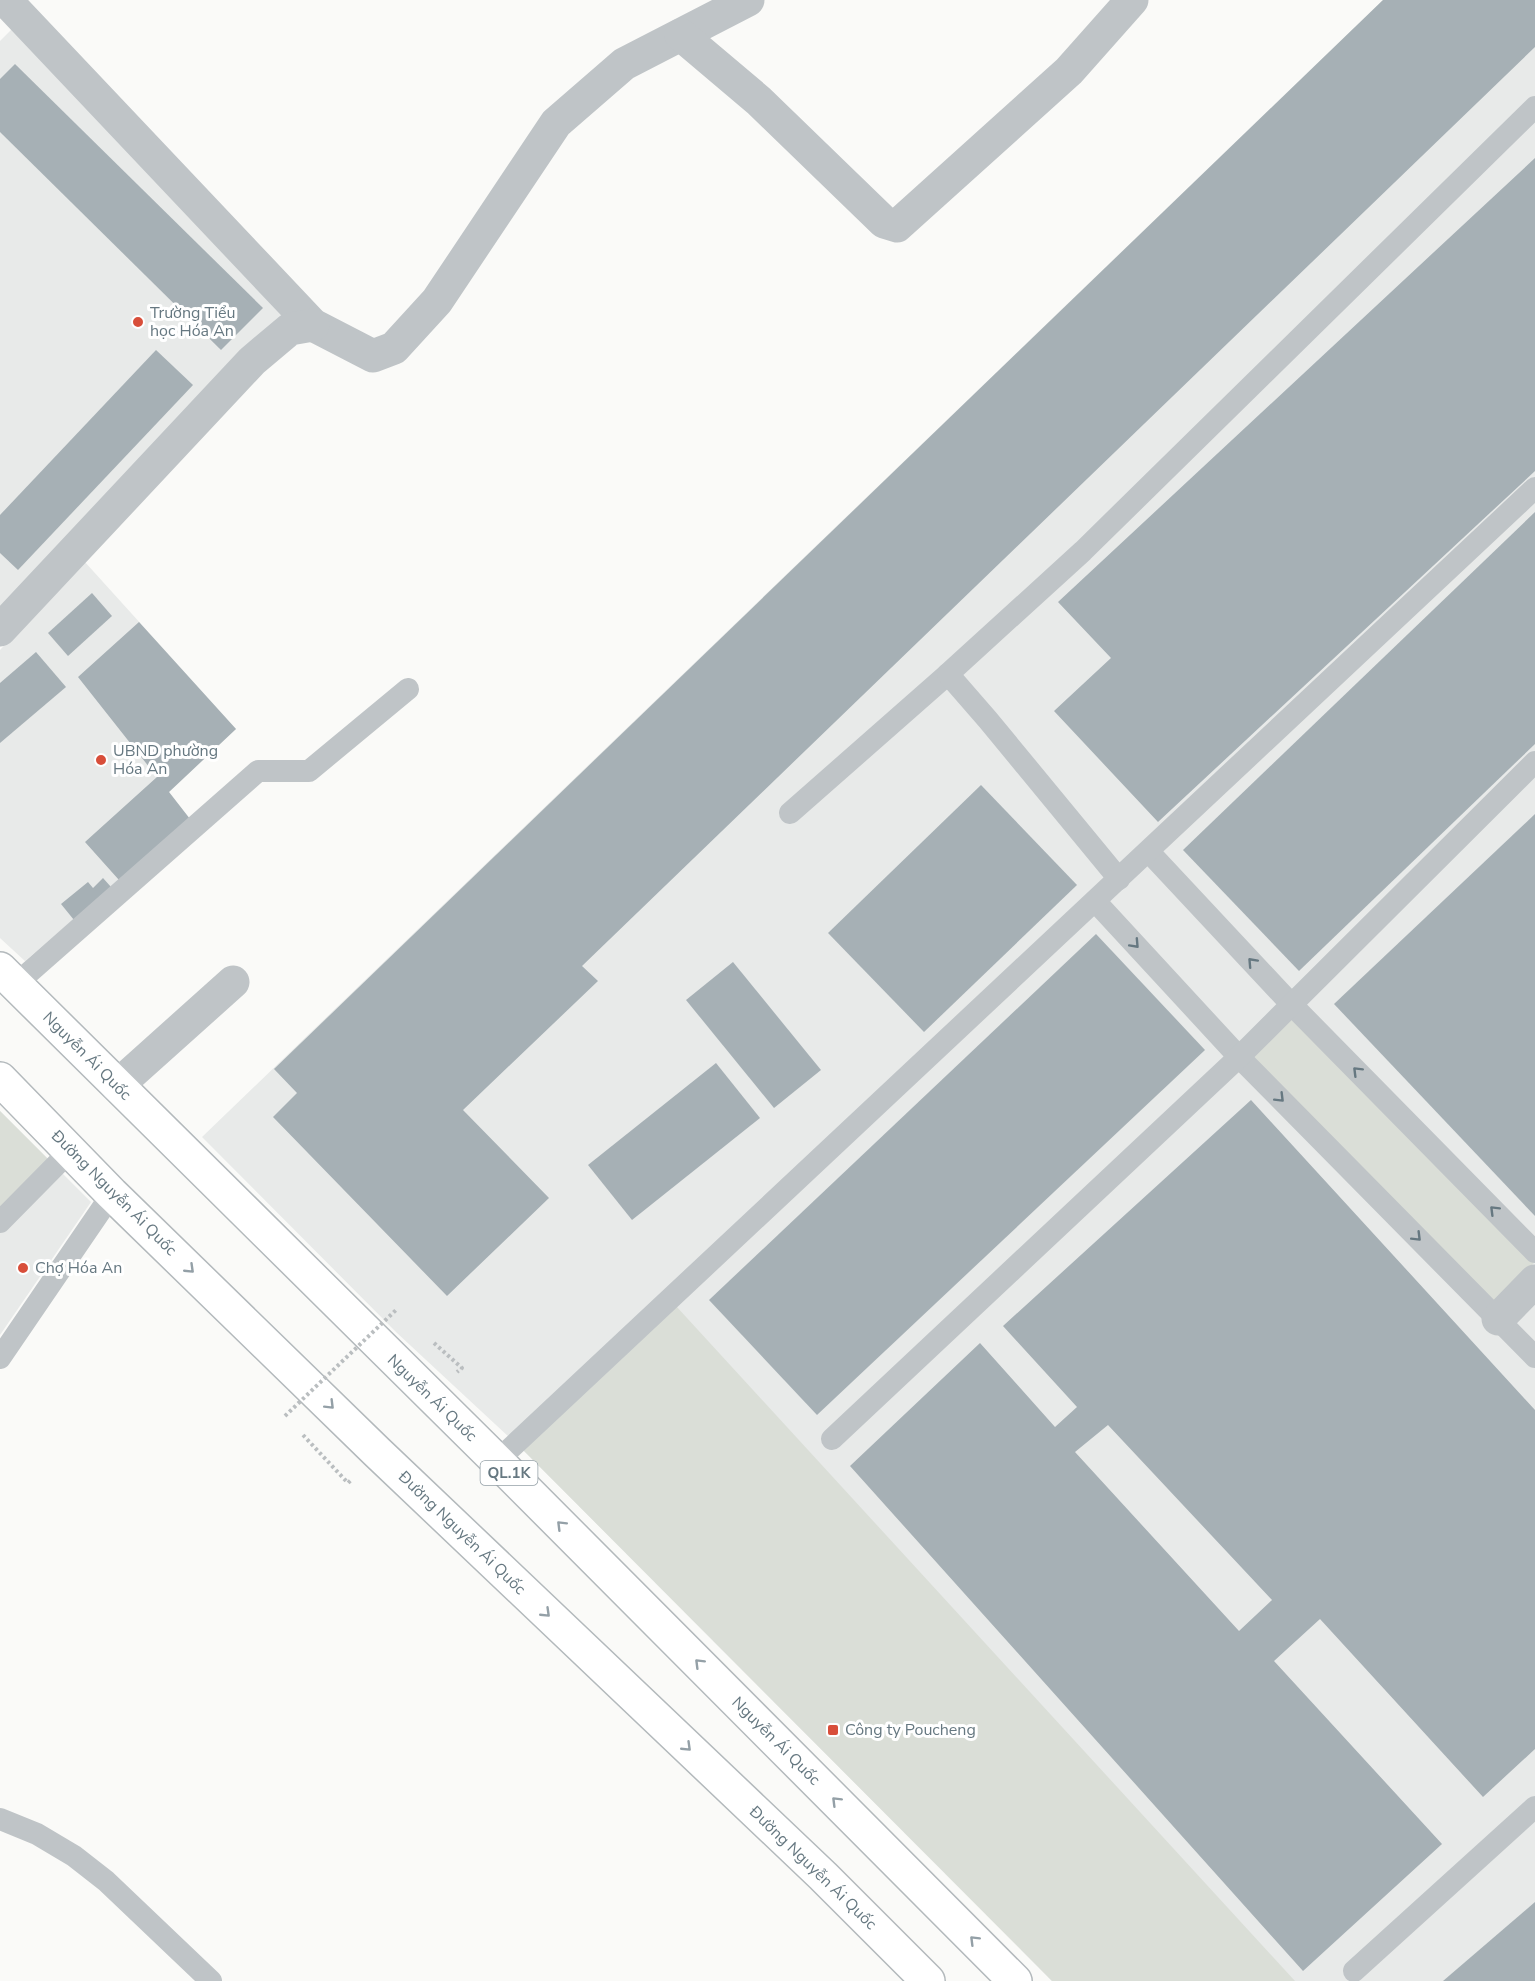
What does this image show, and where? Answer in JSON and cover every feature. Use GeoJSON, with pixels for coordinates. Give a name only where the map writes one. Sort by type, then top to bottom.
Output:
{"type":"FeatureCollection","features":[{"type":"Feature","properties":{"kind":"main road","name":"Nguyễn Ái Quốc"},"geometry":{"type":"LineString","coordinates":[[8,976],[497,1461],[1015,1981]]}},
{"type":"Feature","properties":{"kind":"main road","name":"Đường Nguyễn Ái Quốc"},"geometry":{"type":"LineString","coordinates":[[0,1079],[112,1194],[386,1460],[823,1876],[928,1981]]}},
{"type":"Feature","properties":{"kind":"street"},"geometry":{"type":"LineString","coordinates":[[11,9],[313,325],[373,356],[394,348],[437,301],[556,123],[624,64],[748,0]]}},
{"type":"Feature","properties":{"kind":"street"},"geometry":{"type":"LineString","coordinates":[[681,34],[759,101],[884,222],[897,226],[1069,70],[1132,0]]}},
{"type":"Feature","properties":{"kind":"street"},"geometry":{"type":"LineString","coordinates":[[0,630],[252,361],[290,328],[313,325]]}},
{"type":"Feature","properties":{"kind":"street"},"geometry":{"type":"LineString","coordinates":[[117,1086],[233,982]]}},
{"type":"Feature","properties":{"kind":"street"},"geometry":{"type":"LineString","coordinates":[[1498,1319],[1535,1281]]}},
{"type":"Feature","properties":{"kind":"lane"},"geometry":{"type":"LineString","coordinates":[[789,813],[948,674],[1083,551],[1535,107]]}},
{"type":"Feature","properties":{"kind":"lane"},"geometry":{"type":"LineString","coordinates":[[497,1461],[1535,488]]}},
{"type":"Feature","properties":{"kind":"lane"},"geometry":{"type":"LineString","coordinates":[[948,674],[1119,879]]}},
{"type":"Feature","properties":{"kind":"lane"},"geometry":{"type":"LineString","coordinates":[[8,976],[258,771],[309,771],[408,689]]}},
{"type":"Feature","properties":{"kind":"lane"},"geometry":{"type":"LineString","coordinates":[[832,1439],[1239,1057],[1535,762]]}},
{"type":"Feature","properties":{"kind":"lane"},"geometry":{"type":"LineString","coordinates":[[1149,852],[1292,1005],[1535,1252]]}},
{"type":"Feature","properties":{"kind":"lane"},"geometry":{"type":"LineString","coordinates":[[1095,901],[1239,1057],[1535,1357]]}},
{"type":"Feature","properties":{"kind":"lane"},"geometry":{"type":"LineString","coordinates":[[0,1222],[71,1150]]}},
{"type":"Feature","properties":{"kind":"lane"},"geometry":{"type":"LineString","coordinates":[[0,1358],[112,1194]]}},
{"type":"Feature","properties":{"kind":"lane"},"geometry":{"type":"LineString","coordinates":[[1354,1971],[1535,1807]]}},
{"type":"Feature","properties":{"kind":"lane"},"geometry":{"type":"LineString","coordinates":[[0,1819],[37,1834],[74,1856],[105,1881],[211,1981]]}},
{"type":"Feature","properties":{"kind":"path"},"geometry":{"type":"LineString","coordinates":[[285,1416],[396,1310]]}},
{"type":"Feature","properties":{"kind":"path"},"geometry":{"type":"LineString","coordinates":[[301,1433],[348,1483]]}},
{"type":"Feature","properties":{"kind":"shaded area"},"geometry":{"type":"Polygon","coordinates":[[[1383,0],[1535,0],[1535,1981],[1052,1981],[523,1450],[397,1333],[202,1137],[1383,0]]]}},
{"type":"Feature","properties":{"kind":"shaded area","name":"Trường Tiểu học Hóa An"},"geometry":{"type":"Polygon","coordinates":[[[13,28],[285,315],[0,613],[0,41],[13,28]]]}},
{"type":"Feature","properties":{"kind":"shaded area","name":"UBND phường Hóa An"},"geometry":{"type":"Polygon","coordinates":[[[84,561],[236,729],[169,792],[190,819],[25,961],[0,938],[0,650],[84,561]]]}},
{"type":"Feature","properties":{"kind":"shaded area"},"geometry":{"type":"Polygon","coordinates":[[[1291,1017],[1534,1263],[1494,1303],[1250,1057],[1291,1017]]]}},
{"type":"Feature","properties":{"kind":"shaded area","name":"Chợ Hóa An"},"geometry":{"type":"Polygon","coordinates":[[[0,1111],[91,1202],[0,1335],[0,1111]]]}},
{"type":"Feature","properties":{"kind":"shaded area"},"geometry":{"type":"Polygon","coordinates":[[[0,1111],[49,1160],[0,1210],[0,1111]]]}},
{"type":"Feature","properties":{"kind":"shaded area"},"geometry":{"type":"Polygon","coordinates":[[[676,1306],[1295,1981],[1052,1981],[523,1450],[676,1306]]]}},
{"type":"Feature","properties":{"kind":"building"},"geometry":{"type":"Polygon","coordinates":[[[1383,0],[1535,0],[1535,47],[582,966],[598,981],[463,1110],[549,1198],[447,1296],[273,1117],[297,1093],[274,1069],[1383,0]]]}},
{"type":"Feature","properties":{"kind":"building"},"geometry":{"type":"Polygon","coordinates":[[[15,64],[263,308],[221,350],[0,132],[0,79],[15,64]]]}},
{"type":"Feature","properties":{"kind":"building"},"geometry":{"type":"Polygon","coordinates":[[[1535,158],[1535,471],[1158,822],[1054,711],[1111,658],[1058,602],[1535,158]]]}},
{"type":"Feature","properties":{"kind":"building"},"geometry":{"type":"Polygon","coordinates":[[[156,350],[193,385],[18,570],[0,553],[0,515],[156,350]]]}},
{"type":"Feature","properties":{"kind":"building"},"geometry":{"type":"Polygon","coordinates":[[[1535,512],[1535,744],[1299,971],[1183,850],[1535,512]]]}},
{"type":"Feature","properties":{"kind":"building"},"geometry":{"type":"Polygon","coordinates":[[[92,593],[112,616],[68,656],[48,633],[92,593]]]}},
{"type":"Feature","properties":{"kind":"building"},"geometry":{"type":"Polygon","coordinates":[[[139,622],[236,729],[169,792],[190,819],[119,880],[85,842],[157,777],[78,677],[139,622]]]}},
{"type":"Feature","properties":{"kind":"building"},"geometry":{"type":"Polygon","coordinates":[[[36,652],[66,687],[0,743],[0,683],[36,652]]]}},
{"type":"Feature","properties":{"kind":"building"},"geometry":{"type":"Polygon","coordinates":[[[981,785],[1077,885],[924,1032],[828,933],[981,785]]]}},
{"type":"Feature","properties":{"kind":"building"},"geometry":{"type":"Polygon","coordinates":[[[1535,814],[1535,1216],[1334,1004],[1535,814]]]}},
{"type":"Feature","properties":{"kind":"building"},"geometry":{"type":"Polygon","coordinates":[[[103,878],[111,887],[74,920],[61,904],[88,882],[93,888],[103,878]]]}},
{"type":"Feature","properties":{"kind":"building"},"geometry":{"type":"Polygon","coordinates":[[[1096,934],[1205,1050],[817,1415],[709,1300],[1096,934]]]}},
{"type":"Feature","properties":{"kind":"building"},"geometry":{"type":"Polygon","coordinates":[[[733,962],[821,1070],[774,1108],[686,1000],[733,962]]]}},
{"type":"Feature","properties":{"kind":"building"},"geometry":{"type":"Polygon","coordinates":[[[716,1063],[760,1118],[632,1220],[588,1165],[716,1063]]]}},
{"type":"Feature","properties":{"kind":"building"},"geometry":{"type":"Polygon","coordinates":[[[1251,1100],[1535,1410],[1535,1749],[1483,1797],[1320,1619],[1274,1661],[1442,1844],[1303,1971],[850,1466],[980,1343],[1055,1427],[1077,1407],[1003,1326],[1251,1100]],[[1108,1425],[1075,1452],[1239,1631],[1272,1600],[1108,1425]]]}},
{"type":"Feature","properties":{"kind":"building"},"geometry":{"type":"Polygon","coordinates":[[[1535,1902],[1535,1981],[1443,1981],[1535,1902]]]}},
{"type":"Feature","properties":{"kind":"place","name":"Trường Tiểu học Hóa An"},"geometry":{"type":"Point","coordinates":[138,322]}},
{"type":"Feature","properties":{"kind":"place","name":"UBND phường Hóa An"},"geometry":{"type":"Point","coordinates":[101,760]}},
{"type":"Feature","properties":{"kind":"place","name":"Chợ Hóa An"},"geometry":{"type":"Point","coordinates":[23,1268]}},
{"type":"Feature","properties":{"kind":"place","name":"Công ty Poucheng"},"geometry":{"type":"Point","coordinates":[833,1730]}}]}
